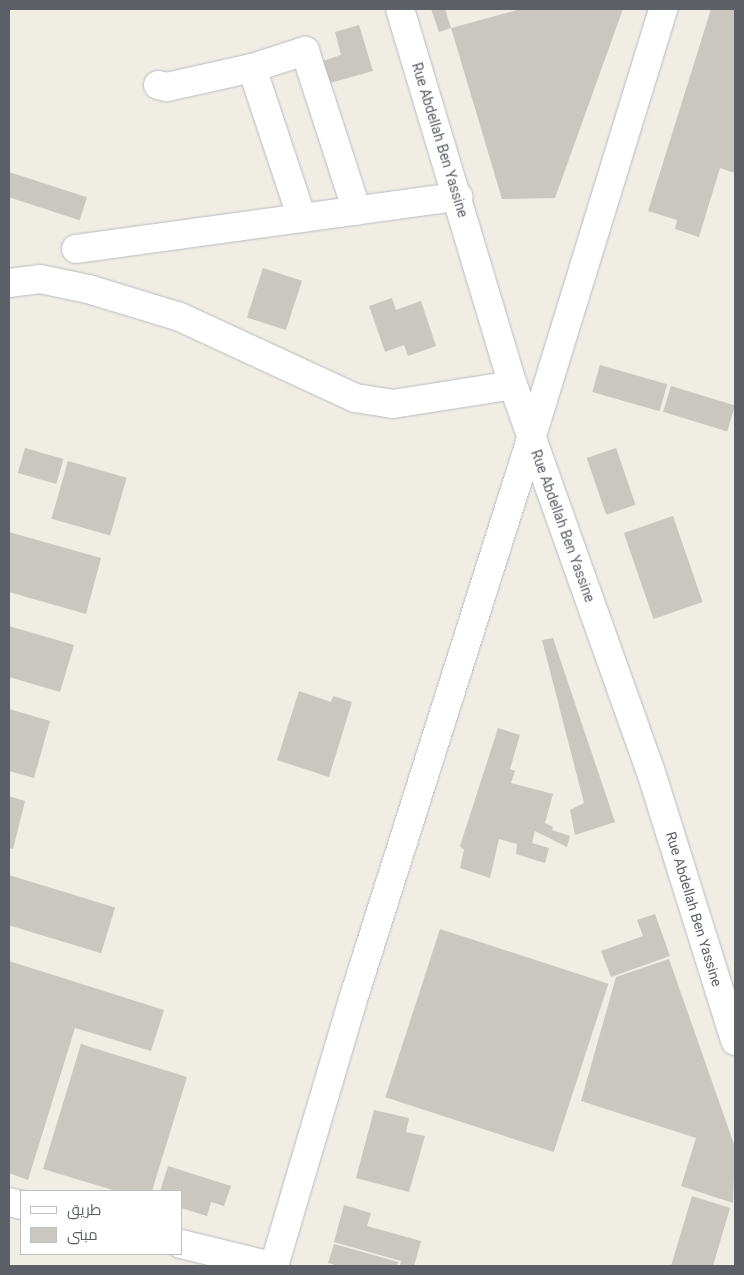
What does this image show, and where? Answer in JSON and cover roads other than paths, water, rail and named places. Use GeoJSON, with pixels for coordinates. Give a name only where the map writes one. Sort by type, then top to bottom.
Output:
{"type":"FeatureCollection","features":[{"type":"Feature","properties":{"kind":"street","name":"Rue Abdellah Ben Yassine"},"geometry":{"type":"LineString","coordinates":[[400,9],[513,385],[650,769],[735,1041]]}},
{"type":"Feature","properties":{"kind":"street"},"geometry":{"type":"LineString","coordinates":[[182,1244],[273,1266],[356,990],[532,439],[663,9]]}},
{"type":"Feature","properties":{"kind":"street"},"geometry":{"type":"LineString","coordinates":[[158,85],[167,87],[252,68],[305,51],[356,211]]}},
{"type":"Feature","properties":{"kind":"street"},"geometry":{"type":"LineString","coordinates":[[252,68],[302,218]]}},
{"type":"Feature","properties":{"kind":"street"},"geometry":{"type":"LineString","coordinates":[[76,249],[458,197]]}},
{"type":"Feature","properties":{"kind":"street"},"geometry":{"type":"LineString","coordinates":[[9,283],[40,279],[88,289],[180,317],[355,398],[393,404],[513,385]]}}]}
